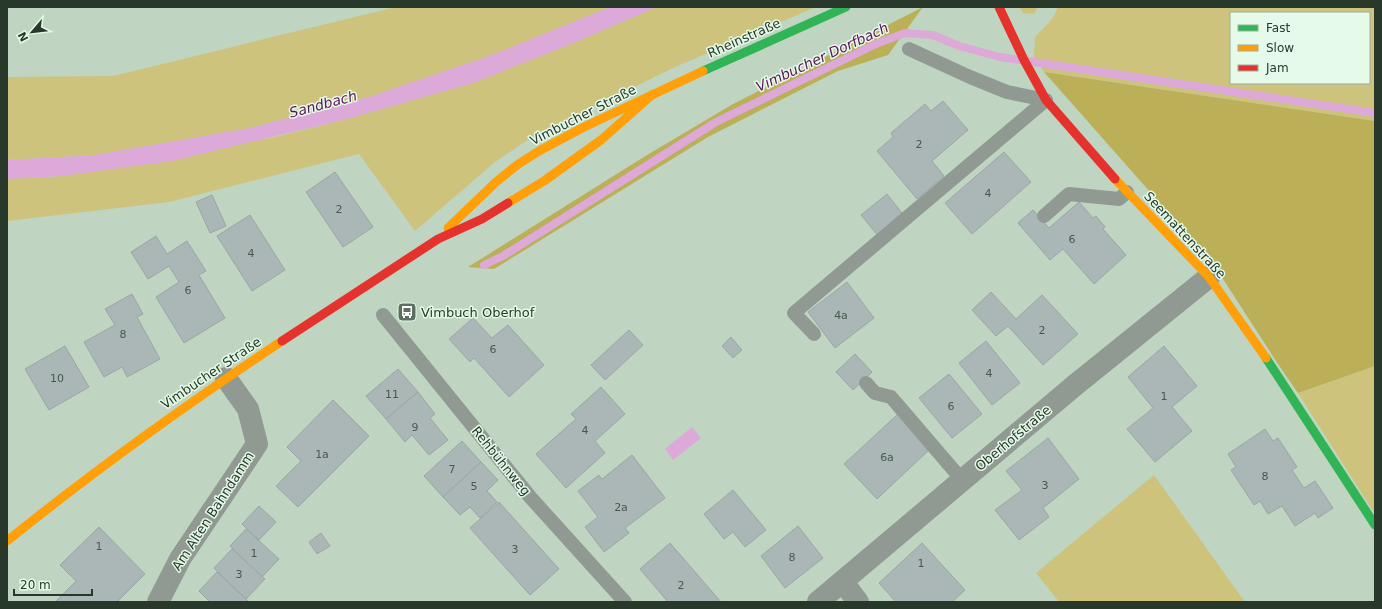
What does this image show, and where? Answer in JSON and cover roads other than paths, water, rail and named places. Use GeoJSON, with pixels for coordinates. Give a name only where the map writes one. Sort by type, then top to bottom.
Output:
{"type":"FeatureCollection","features":[{"type":"Feature","properties":{"kind":"street","name":"Rheinstraße"},"geometry":{"type":"LineString","coordinates":[[653,94],[846,7]]}},
{"type":"Feature","properties":{"kind":"street","name":"Seemattenstraße"},"geometry":{"type":"LineString","coordinates":[[999,7],[1024,60],[1046,100],[1127,192],[1209,277],[1264,355],[1375,525]]}},
{"type":"Feature","properties":{"kind":"street","name":"Vimbucher Straße"},"geometry":{"type":"LineString","coordinates":[[438,239],[494,184],[527,158],[559,140],[653,94]]}},
{"type":"Feature","properties":{"kind":"street","name":"Vimbucher Straße"},"geometry":{"type":"LineString","coordinates":[[7,541],[69,491],[135,442],[226,378],[438,239],[482,219],[544,181],[601,140],[653,94]]}},
{"type":"Feature","properties":{"kind":"street","name":"Oberhofstraße"},"geometry":{"type":"LineString","coordinates":[[818,602],[1074,386],[1209,277]]}},
{"type":"Feature","properties":{"kind":"street","name":"Am Alten Bahndamm"},"geometry":{"type":"LineString","coordinates":[[158,602],[180,559],[257,444],[248,409],[226,378]]}},
{"type":"Feature","properties":{"kind":"street"},"geometry":{"type":"LineString","coordinates":[[843,582],[858,602]]}},
{"type":"Feature","properties":{"kind":"lane"},"geometry":{"type":"LineString","coordinates":[[909,49],[970,78],[1007,92],[1046,100]]}},
{"type":"Feature","properties":{"kind":"lane"},"geometry":{"type":"LineString","coordinates":[[814,334],[794,313],[1046,100]]}},
{"type":"Feature","properties":{"kind":"lane"},"geometry":{"type":"LineString","coordinates":[[1044,216],[1069,194],[1119,199],[1127,192]]}},
{"type":"Feature","properties":{"kind":"lane","name":"Rehbühnweg"},"geometry":{"type":"LineString","coordinates":[[383,315],[531,498],[625,602]]}},
{"type":"Feature","properties":{"kind":"lane"},"geometry":{"type":"LineString","coordinates":[[866,383],[875,393],[891,397],[963,481]]}},
{"type":"Feature","properties":{"kind":"waterway","name":"Vimbucher Dorfbach"},"geometry":{"type":"LineString","coordinates":[[484,265],[503,256],[716,122],[878,43],[905,33],[933,35],[959,46],[1000,57],[1375,113]]}},
{"type":"Feature","properties":{"kind":"place","name":"Vimbuch Oberhof"},"geometry":{"type":"Point","coordinates":[407,312]}},
{"type":"Feature","properties":{"kind":"water label","name":"Sandbach"},"geometry":{"type":"Point","coordinates":[323,104]}}]}
